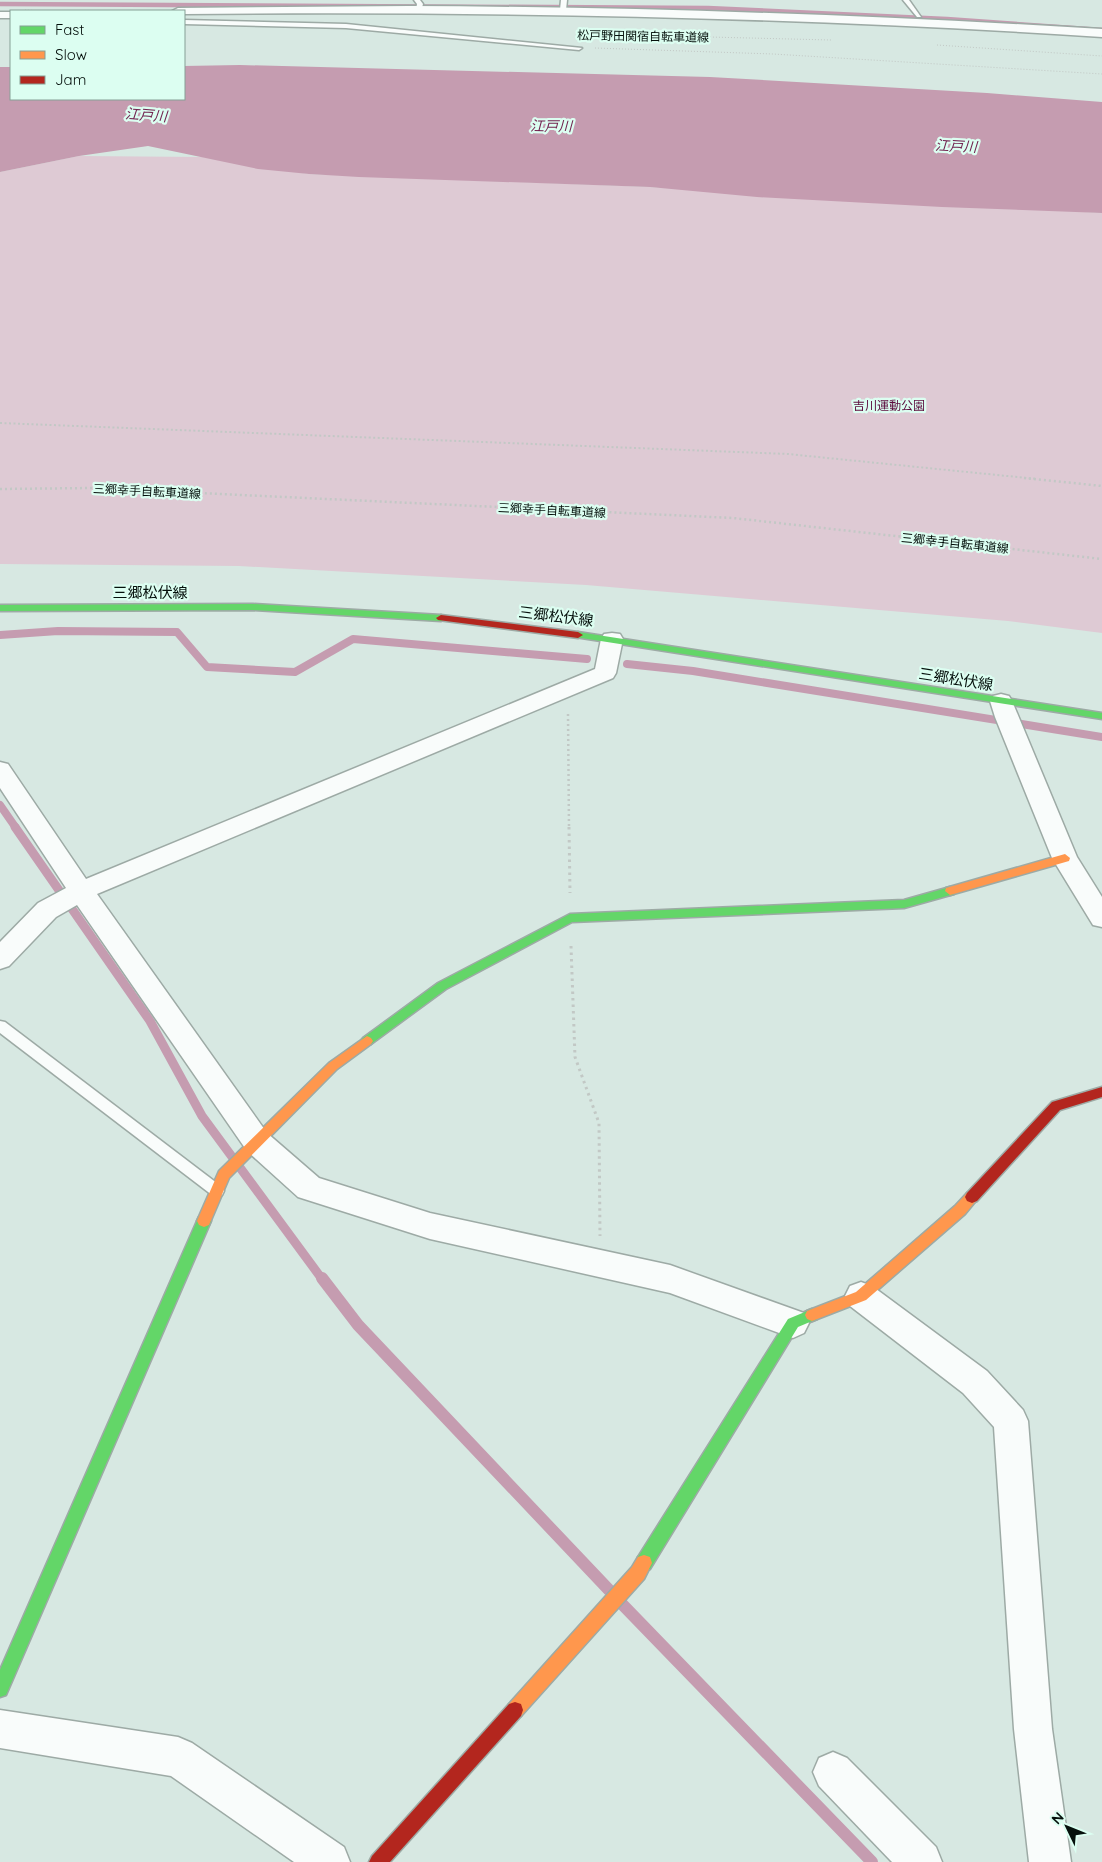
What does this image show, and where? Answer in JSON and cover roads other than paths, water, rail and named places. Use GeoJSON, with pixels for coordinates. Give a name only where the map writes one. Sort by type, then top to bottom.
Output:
{"type":"FeatureCollection","features":[{"type":"Feature","properties":{"kind":"street"},"geometry":{"type":"LineString","coordinates":[[185,11],[418,5],[688,6],[919,16],[1102,27]]}},
{"type":"Feature","properties":{"kind":"street"},"geometry":{"type":"LineString","coordinates":[[688,6],[1102,33]]}},
{"type":"Feature","properties":{"kind":"street","name":"三郷松伏線"},"geometry":{"type":"LineString","coordinates":[[0,608],[253,607],[421,614],[612,638],[1007,717],[1102,716]]}},
{"type":"Feature","properties":{"kind":"street"},"geometry":{"type":"LineString","coordinates":[[0,959],[47,910],[81,891],[605,674],[612,638]]}},
{"type":"Feature","properties":{"kind":"street"},"geometry":{"type":"LineString","coordinates":[[1007,717],[1065,858],[1102,918]]}},
{"type":"Feature","properties":{"kind":"street"},"geometry":{"type":"LineString","coordinates":[[0,770],[81,891],[257,1142],[310,1188],[430,1226],[670,1279],[792,1323]]}},
{"type":"Feature","properties":{"kind":"street"},"geometry":{"type":"LineString","coordinates":[[0,1689],[224,1176],[333,1066],[442,986],[570,918],[904,904],[1065,858]]}},
{"type":"Feature","properties":{"kind":"street"},"geometry":{"type":"LineString","coordinates":[[378,1862],[638,1573],[792,1323],[861,1296],[960,1210],[1056,1106],[1102,1092]]}},
{"type":"Feature","properties":{"kind":"street"},"geometry":{"type":"LineString","coordinates":[[861,1296],[975,1382],[1011,1421],[1033,1729],[1050,1862]]}},
{"type":"Feature","properties":{"kind":"street"},"geometry":{"type":"LineString","coordinates":[[0,1729],[178,1757],[329,1862]]}},
{"type":"Feature","properties":{"kind":"street"},"geometry":{"type":"LineString","coordinates":[[833,1772],[921,1862]]}},
{"type":"Feature","properties":{"kind":"lane"},"geometry":{"type":"LineString","coordinates":[[906,0],[919,16]]}},
{"type":"Feature","properties":{"kind":"lane"},"geometry":{"type":"LineString","coordinates":[[185,22],[346,26],[579,48]]}},
{"type":"Feature","properties":{"kind":"lane"},"geometry":{"type":"LineString","coordinates":[[0,1026],[217,1191]]}},
{"type":"Feature","properties":{"kind":"water","name":"江戸川"},"geometry":{"type":"Polygon","coordinates":[[[240,65],[710,77],[987,93],[1102,102],[1102,213],[757,197],[650,187],[309,174],[258,169],[148,146],[79,156],[0,172],[0,67],[10,67],[10,100],[185,100],[185,66],[240,65]]]}},
{"type":"Feature","properties":{"kind":"waterway"},"geometry":{"type":"LineString","coordinates":[[0,4],[708,8],[947,19],[1102,30]]}},
{"type":"Feature","properties":{"kind":"waterway"},"geometry":{"type":"LineString","coordinates":[[0,635],[58,631],[177,632],[207,667],[295,672],[353,639],[587,659]]}},
{"type":"Feature","properties":{"kind":"waterway"},"geometry":{"type":"LineString","coordinates":[[627,664],[693,671],[1102,737]]}},
{"type":"Feature","properties":{"kind":"waterway"},"geometry":{"type":"LineString","coordinates":[[0,805],[16,828]]}},
{"type":"Feature","properties":{"kind":"waterway"},"geometry":{"type":"LineString","coordinates":[[15,827],[150,1021],[202,1116],[322,1279]]}},
{"type":"Feature","properties":{"kind":"waterway"},"geometry":{"type":"LineString","coordinates":[[322,1278],[358,1325],[609,1590]]}},
{"type":"Feature","properties":{"kind":"waterway"},"geometry":{"type":"LineString","coordinates":[[621,1603],[872,1862]]}},
{"type":"Feature","properties":{"kind":"park label","name":"吉川運動公園"},"geometry":{"type":"Point","coordinates":[889,405]}}]}
